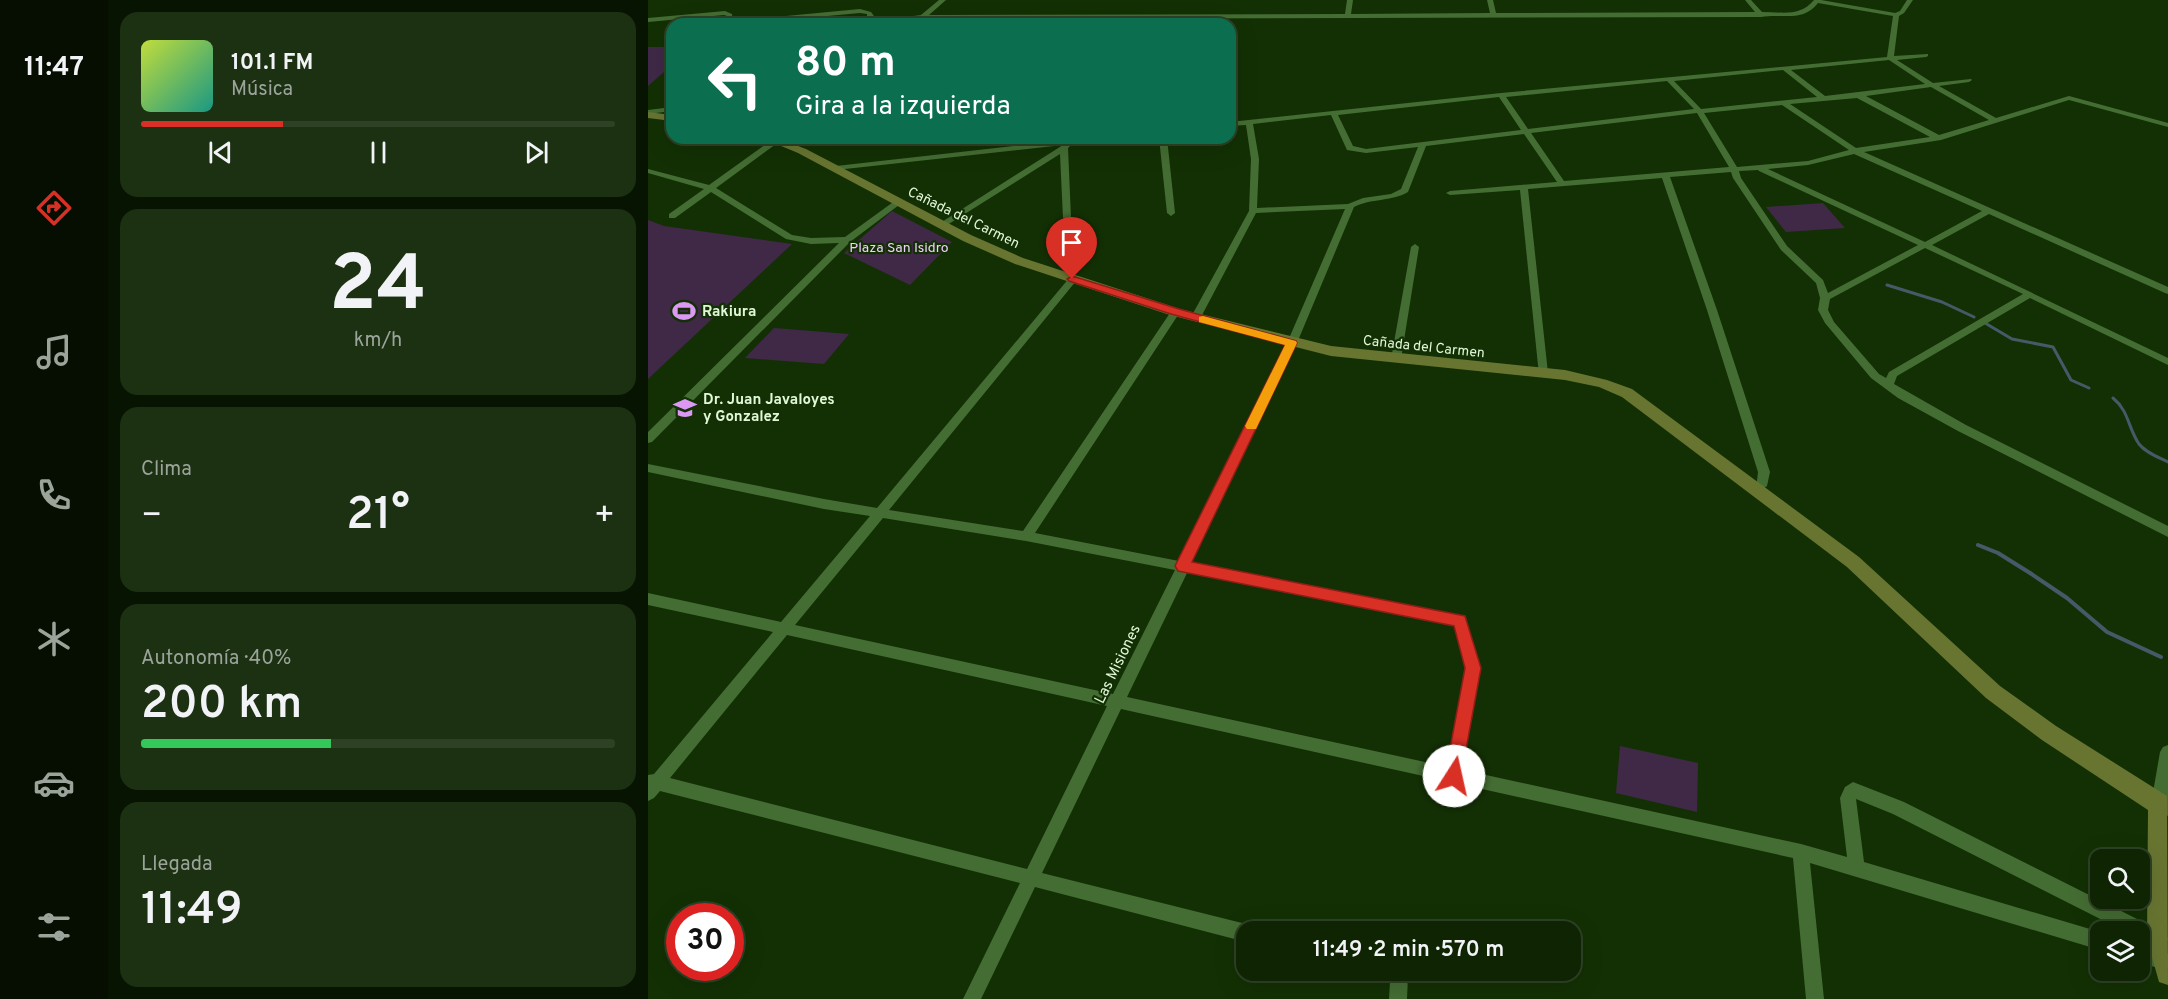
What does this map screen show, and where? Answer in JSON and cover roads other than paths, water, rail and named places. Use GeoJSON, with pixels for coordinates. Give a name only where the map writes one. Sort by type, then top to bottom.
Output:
{"type":"FeatureCollection","features":[{"type":"Feature","properties":{"kind":"street"},"geometry":{"type":"LineString","coordinates":[[923,17],[943,0]]}},
{"type":"Feature","properties":{"kind":"street"},"geometry":{"type":"LineString","coordinates":[[1348,16],[1350,0]]}},
{"type":"Feature","properties":{"kind":"street"},"geometry":{"type":"LineString","coordinates":[[1490,0],[1493,15]]}},
{"type":"Feature","properties":{"kind":"street"},"geometry":{"type":"LineString","coordinates":[[1748,0],[1761,15]]}},
{"type":"Feature","properties":{"kind":"street"},"geometry":{"type":"LineString","coordinates":[[1890,58],[1896,15],[1906,7],[1910,0]]}},
{"type":"Feature","properties":{"kind":"street"},"geometry":{"type":"LineString","coordinates":[[915,18],[1761,15],[1803,13],[1813,7],[1817,1],[1896,15]]}},
{"type":"Feature","properties":{"kind":"street"},"geometry":{"type":"LineString","coordinates":[[666,18],[678,6]]}},
{"type":"Feature","properties":{"kind":"street"},"geometry":{"type":"LineString","coordinates":[[784,18],[860,11],[869,13],[871,18]]}},
{"type":"Feature","properties":{"kind":"street"},"geometry":{"type":"LineString","coordinates":[[648,20],[725,13],[730,15],[730,18]]}},
{"type":"Feature","properties":{"kind":"street"},"geometry":{"type":"LineString","coordinates":[[1236,123],[1501,95],[1926,55]]}},
{"type":"Feature","properties":{"kind":"street"},"geometry":{"type":"LineString","coordinates":[[1890,58],[1933,86],[1995,120]]}},
{"type":"Feature","properties":{"kind":"street"},"geometry":{"type":"LineString","coordinates":[[1784,68],[1823,98]]}},
{"type":"Feature","properties":{"kind":"street"},"geometry":{"type":"LineString","coordinates":[[1669,79],[1699,111],[1734,171],[1784,248],[1820,282],[1825,298],[1823,310],[1830,323],[1875,376],[1888,386],[2024,461],[2168,532]]}},
{"type":"Feature","properties":{"kind":"street"},"geometry":{"type":"LineString","coordinates":[[1334,113],[1350,148],[1366,151],[1699,111],[1859,95],[1969,80]]}},
{"type":"Feature","properties":{"kind":"street"},"geometry":{"type":"LineString","coordinates":[[1501,95],[1562,182]]}},
{"type":"Feature","properties":{"kind":"street"},"geometry":{"type":"LineString","coordinates":[[1859,95],[1938,138]]}},
{"type":"Feature","properties":{"kind":"street"},"geometry":{"type":"LineString","coordinates":[[1450,194],[1562,182],[1734,171],[1808,163],[1855,152],[1938,138],[2072,98],[2168,125]]}},
{"type":"Feature","properties":{"kind":"street"},"geometry":{"type":"LineString","coordinates":[[1784,103],[1855,152],[2168,291]]}},
{"type":"Feature","properties":{"kind":"street"},"geometry":{"type":"LineString","coordinates":[[648,113],[666,110]]}},
{"type":"Feature","properties":{"kind":"street"},"geometry":{"type":"LineString","coordinates":[[648,113],[666,117]]}},
{"type":"Feature","properties":{"kind":"street"},"geometry":{"type":"LineString","coordinates":[[1196,317],[1253,211],[1255,159],[1249,122]]}},
{"type":"Feature","properties":{"kind":"street"},"geometry":{"type":"LineString","coordinates":[[1253,211],[1350,206],[1364,198],[1400,194],[1405,190],[1423,143]]}},
{"type":"Feature","properties":{"kind":"street"},"geometry":{"type":"LineString","coordinates":[[672,216],[765,144]]}},
{"type":"Feature","properties":{"kind":"street","name":"Cañada del Carmen"},"geometry":{"type":"LineString","coordinates":[[782,144],[836,168],[941,225],[1019,261],[1175,312],[1292,343],[1396,359],[1543,373],[1602,383],[1627,393],[1853,562],[1993,692],[2078,753],[2164,806]]}},
{"type":"Feature","properties":{"kind":"street"},"geometry":{"type":"LineString","coordinates":[[986,144],[986,150]]}},
{"type":"Feature","properties":{"kind":"street"},"geometry":{"type":"LineString","coordinates":[[836,168],[986,150],[1072,144]]}},
{"type":"Feature","properties":{"kind":"street"},"geometry":{"type":"LineString","coordinates":[[1163,144],[1171,213]]}},
{"type":"Feature","properties":{"kind":"street"},"geometry":{"type":"LineString","coordinates":[[1067,145],[1067,218]]}},
{"type":"Feature","properties":{"kind":"street"},"geometry":{"type":"LineString","coordinates":[[941,225],[1067,145]]}},
{"type":"Feature","properties":{"kind":"street"},"geometry":{"type":"LineString","coordinates":[[1761,168],[2030,294],[2168,362]]}},
{"type":"Feature","properties":{"kind":"street"},"geometry":{"type":"LineString","coordinates":[[648,171],[710,188],[789,237],[812,242],[847,240]]}},
{"type":"Feature","properties":{"kind":"street"},"geometry":{"type":"LineString","coordinates":[[1665,176],[1712,310],[1764,472],[1763,483],[1757,489]]}},
{"type":"Feature","properties":{"kind":"street"},"geometry":{"type":"LineString","coordinates":[[1524,186],[1543,373]]}},
{"type":"Feature","properties":{"kind":"street"},"geometry":{"type":"LineString","coordinates":[[648,439],[847,240],[899,202]]}},
{"type":"Feature","properties":{"kind":"street","name":"Las Misiones"},"geometry":{"type":"LineString","coordinates":[[972,999],[1292,343],[1350,206]]}},
{"type":"Feature","properties":{"kind":"street"},"geometry":{"type":"LineString","coordinates":[[1825,298],[1988,212]]}},
{"type":"Feature","properties":{"kind":"street"},"geometry":{"type":"LineString","coordinates":[[1396,359],[1415,247]]}},
{"type":"Feature","properties":{"kind":"street"},"geometry":{"type":"LineString","coordinates":[[1072,279],[651,785],[1031,877],[1236,930]]}},
{"type":"Feature","properties":{"kind":"street"},"geometry":{"type":"LineString","coordinates":[[1888,386],[1893,375],[2030,294]]}},
{"type":"Feature","properties":{"kind":"street"},"geometry":{"type":"LineString","coordinates":[[1026,536],[1175,312]]}},
{"type":"Feature","properties":{"kind":"street"},"geometry":{"type":"LineString","coordinates":[[648,468],[878,513],[1026,536],[1460,621],[1473,668],[1454,776]]}},
{"type":"Feature","properties":{"kind":"street"},"geometry":{"type":"LineString","coordinates":[[648,599],[782,630],[1117,700],[1801,852],[2090,938]]}},
{"type":"Feature","properties":{"kind":"street"},"geometry":{"type":"LineString","coordinates":[[1856,867],[1848,798],[1853,790],[1898,808],[2164,958],[2164,806],[2168,752]]}},
{"type":"Feature","properties":{"kind":"street"},"geometry":{"type":"LineString","coordinates":[[1801,852],[1815,999]]}},
{"type":"Feature","properties":{"kind":"street"},"geometry":{"type":"LineString","coordinates":[[1398,999],[1399,981]]}},
{"type":"Feature","properties":{"kind":"waterway"},"geometry":{"type":"LineString","coordinates":[[1887,285],[1942,302],[1974,317]]}},
{"type":"Feature","properties":{"kind":"waterway"},"geometry":{"type":"LineString","coordinates":[[1985,323],[2012,339],[2053,347],[2071,380],[2089,388]]}},
{"type":"Feature","properties":{"kind":"waterway"},"geometry":{"type":"LineString","coordinates":[[2113,398],[2122,408],[2139,444],[2168,462]]}},
{"type":"Feature","properties":{"kind":"waterway"},"geometry":{"type":"LineString","coordinates":[[1978,545],[1998,553],[2030,573],[2067,598],[2107,632],[2161,657]]}},
{"type":"Feature","properties":{"kind":"place","name":"Rakiura"},"geometry":{"type":"Point","coordinates":[684,311]}},
{"type":"Feature","properties":{"kind":"place","name":"Dr. Juan Javaloyes y Gonzalez"},"geometry":{"type":"Point","coordinates":[685,408]}},
{"type":"Feature","properties":{"kind":"park label","name":"Plaza San Isidro"},"geometry":{"type":"Point","coordinates":[899,247]}}]}
